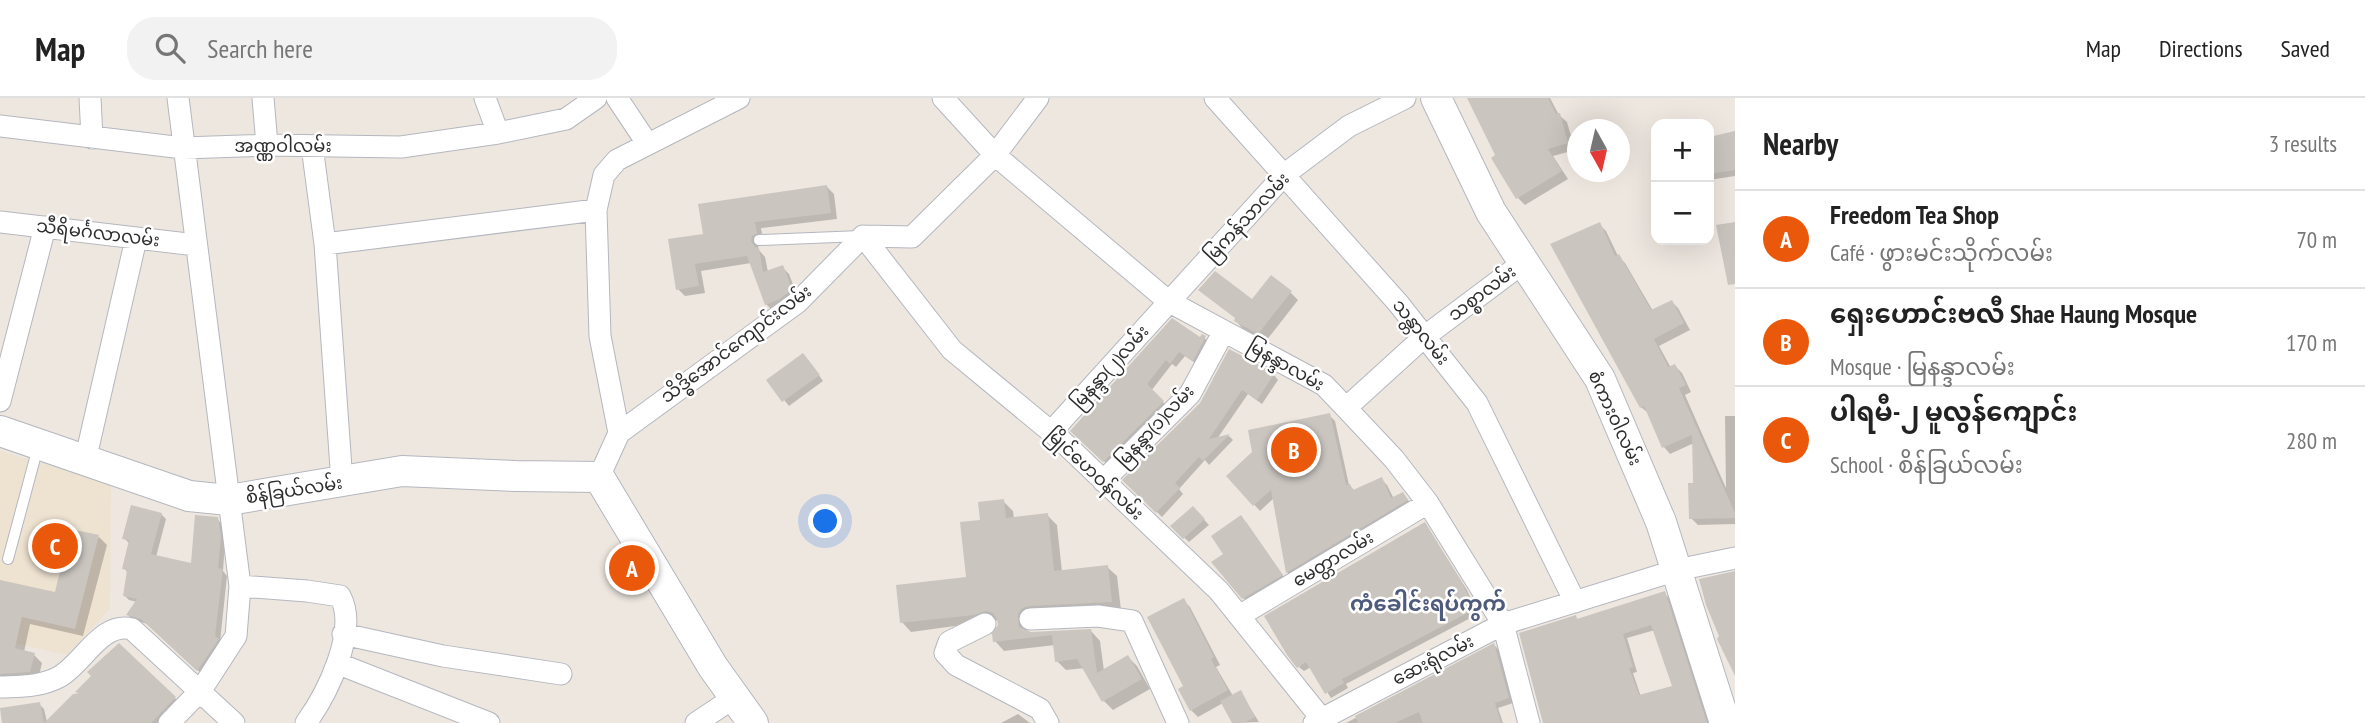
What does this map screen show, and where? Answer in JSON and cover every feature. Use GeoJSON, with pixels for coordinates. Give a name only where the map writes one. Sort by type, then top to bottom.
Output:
{"type":"FeatureCollection","features":[{"type":"Feature","properties":{"kind":"street"},"geometry":{"type":"LineString","coordinates":[[89,98],[92,138]]}},
{"type":"Feature","properties":{"kind":"street"},"geometry":{"type":"LineString","coordinates":[[169,723],[201,690],[236,636],[240,586],[178,98]]}},
{"type":"Feature","properties":{"kind":"street"},"geometry":{"type":"LineString","coordinates":[[263,98],[268,145]]}},
{"type":"Feature","properties":{"kind":"street"},"geometry":{"type":"LineString","coordinates":[[485,98],[498,134]]}},
{"type":"Feature","properties":{"kind":"street","name":"အဏ္ဏဝါလမ်း"},"geometry":{"type":"LineString","coordinates":[[0,125],[183,148],[268,145],[401,147],[498,134],[566,119],[596,98]]}},
{"type":"Feature","properties":{"kind":"street"},"geometry":{"type":"LineString","coordinates":[[617,98],[647,143]]}},
{"type":"Feature","properties":{"kind":"street"},"geometry":{"type":"LineString","coordinates":[[619,433],[600,336],[596,210],[604,175],[617,160],[738,98]]}},
{"type":"Feature","properties":{"kind":"street","name":"မြနန္ဒာလမ်း"},"geometry":{"type":"LineString","coordinates":[[943,98],[995,155],[1168,301],[1324,384],[1394,459],[1428,503],[1503,624],[1529,723]]}},
{"type":"Feature","properties":{"kind":"street"},"geometry":{"type":"LineString","coordinates":[[863,236],[912,237],[995,155],[1038,98]]}},
{"type":"Feature","properties":{"kind":"street","name":"သန္တာလမ်း"},"geometry":{"type":"LineString","coordinates":[[1215,98],[1398,303],[1477,402],[1574,602]]}},
{"type":"Feature","properties":{"kind":"street","name":"မြကန်သာလမ်း"},"geometry":{"type":"LineString","coordinates":[[1168,301],[1285,174],[1349,126],[1405,98]]}},
{"type":"Feature","properties":{"kind":"street","name":"စံကားဝါလမ်း"},"geometry":{"type":"LineString","coordinates":[[1436,98],[1491,212],[1600,379],[1661,522],[1725,723]]}},
{"type":"Feature","properties":{"kind":"street"},"geometry":{"type":"LineString","coordinates":[[312,146],[325,244],[342,482]]}},
{"type":"Feature","properties":{"kind":"street"},"geometry":{"type":"LineString","coordinates":[[325,244],[596,210]]}},
{"type":"Feature","properties":{"kind":"street","name":"သီရိမင်္ဂလာလမ်း"},"geometry":{"type":"LineString","coordinates":[[0,222],[196,244]]}},
{"type":"Feature","properties":{"kind":"street"},"geometry":{"type":"LineString","coordinates":[[0,401],[45,227]]}},
{"type":"Feature","properties":{"kind":"street","name":"မြိုင်ဟေဝန်လမ်း"},"geometry":{"type":"LineString","coordinates":[[863,236],[951,350],[1051,432],[1219,591],[1320,721]]}},
{"type":"Feature","properties":{"kind":"street","name":"သိဒ္ဓိအောင်ကျောင်းလမ်း"},"geometry":{"type":"LineString","coordinates":[[599,477],[619,433],[798,302],[863,236]]}},
{"type":"Feature","properties":{"kind":"street"},"geometry":{"type":"LineString","coordinates":[[85,461],[136,239]]}},
{"type":"Feature","properties":{"kind":"street","name":"သစ္စာလမ်း"},"geometry":{"type":"LineString","coordinates":[[1346,408],[1424,337],[1524,262]]}},
{"type":"Feature","properties":{"kind":"street","name":"မြနန္ဒာ(၂)လမ်း"},"geometry":{"type":"LineString","coordinates":[[1051,432],[1168,301]]}},
{"type":"Feature","properties":{"kind":"street","name":"မြနန္ဒာ(၁)လမ်း"},"geometry":{"type":"LineString","coordinates":[[1103,481],[1190,394],[1224,331]]}},
{"type":"Feature","properties":{"kind":"street","name":"စိန်ခြယ်လမ်း"},"geometry":{"type":"LineString","coordinates":[[0,431],[189,496],[229,500],[402,471],[599,477]]}},
{"type":"Feature","properties":{"kind":"street"},"geometry":{"type":"LineString","coordinates":[[599,477],[713,667],[753,723]]}},
{"type":"Feature","properties":{"kind":"street","name":"မေတ္တာလမ်း"},"geometry":{"type":"LineString","coordinates":[[1239,616],[1428,503]]}},
{"type":"Feature","properties":{"kind":"street","name":"ဆေးရုံလမ်း"},"geometry":{"type":"LineString","coordinates":[[1320,721],[1503,624],[1677,570],[1735,558]]}},
{"type":"Feature","properties":{"kind":"street"},"geometry":{"type":"LineString","coordinates":[[240,586],[340,596],[345,606],[339,664],[311,721]]}},
{"type":"Feature","properties":{"kind":"street"},"geometry":{"type":"LineString","coordinates":[[1030,619],[1098,616],[1132,621],[1178,723]]}},
{"type":"Feature","properties":{"kind":"street"},"geometry":{"type":"LineString","coordinates":[[985,624],[949,642],[945,653],[956,665],[1040,709],[1048,723]]}},
{"type":"Feature","properties":{"kind":"street"},"geometry":{"type":"LineString","coordinates":[[0,687],[33,686],[55,679],[69,671],[98,641],[117,628],[125,627],[132,629],[234,723]]}},
{"type":"Feature","properties":{"kind":"street"},"geometry":{"type":"LineString","coordinates":[[343,634],[443,656],[561,674]]}},
{"type":"Feature","properties":{"kind":"street"},"geometry":{"type":"LineString","coordinates":[[339,664],[489,723]]}},
{"type":"Feature","properties":{"kind":"street"},"geometry":{"type":"LineString","coordinates":[[696,723],[735,697]]}},
{"type":"Feature","properties":{"kind":"lane"},"geometry":{"type":"LineString","coordinates":[[759,240],[863,236]]}},
{"type":"Feature","properties":{"kind":"lane"},"geometry":{"type":"LineString","coordinates":[[8,559],[39,445]]}},
{"type":"Feature","properties":{"kind":"shaded area"},"geometry":{"type":"Polygon","coordinates":[[[0,451],[111,483],[110,609],[67,655],[0,640],[0,451]]]}},
{"type":"Feature","properties":{"kind":"building"},"geometry":{"type":"Polygon","coordinates":[[[1467,98],[1548,98],[1556,114],[1560,113],[1567,139],[1567,143],[1548,149],[1562,171],[1516,199],[1491,158],[1495,155],[1467,98]]]}},
{"type":"Feature","properties":{"kind":"building"},"geometry":{"type":"Polygon","coordinates":[[[1735,131],[1735,170],[1714,173],[1714,136],[1735,131]]]}},
{"type":"Feature","properties":{"kind":"building"},"geometry":{"type":"Polygon","coordinates":[[[827,185],[831,213],[755,222],[757,233],[752,236],[751,241],[759,248],[763,272],[783,265],[792,289],[780,299],[765,305],[747,256],[695,264],[699,286],[676,290],[668,239],[703,234],[698,204],[827,185]]]}},
{"type":"Feature","properties":{"kind":"building"},"geometry":{"type":"Polygon","coordinates":[[[1600,222],[1615,256],[1619,254],[1651,310],[1672,300],[1684,323],[1654,339],[1668,367],[1675,364],[1686,385],[1679,388],[1735,518],[1689,519],[1688,483],[1693,483],[1692,435],[1662,448],[1644,406],[1640,408],[1550,244],[1600,222]]]}},
{"type":"Feature","properties":{"kind":"building"},"geometry":{"type":"Polygon","coordinates":[[[1735,222],[1735,284],[1728,285],[1716,225],[1735,222]]]}},
{"type":"Feature","properties":{"kind":"building"},"geometry":{"type":"Polygon","coordinates":[[[1215,271],[1252,299],[1271,275],[1292,291],[1258,334],[1234,321],[1235,318],[1198,290],[1215,271]]]}},
{"type":"Feature","properties":{"kind":"building"},"geometry":{"type":"Polygon","coordinates":[[[1172,318],[1200,337],[1202,334],[1206,336],[1193,361],[1179,352],[1170,364],[1166,360],[1147,384],[1164,401],[1103,462],[1070,431],[1172,318]]]}},
{"type":"Feature","properties":{"kind":"building"},"geometry":{"type":"Polygon","coordinates":[[[1229,349],[1275,373],[1257,400],[1242,390],[1209,439],[1230,434],[1203,461],[1199,457],[1175,483],[1180,488],[1156,513],[1122,480],[1200,403],[1229,349]]]}},
{"type":"Feature","properties":{"kind":"building"},"geometry":{"type":"Polygon","coordinates":[[[803,353],[820,375],[782,402],[766,380],[803,353]]]}},
{"type":"Feature","properties":{"kind":"building"},"geometry":{"type":"Polygon","coordinates":[[[1330,413],[1346,485],[1350,484],[1353,490],[1382,477],[1391,498],[1403,492],[1408,500],[1286,573],[1271,490],[1253,506],[1226,476],[1252,452],[1248,430],[1330,413]]]}},
{"type":"Feature","properties":{"kind":"building"},"geometry":{"type":"Polygon","coordinates":[[[1004,499],[1006,518],[1048,513],[1054,571],[1108,565],[1112,602],[1029,606],[1022,608],[1018,614],[1019,627],[1031,632],[1091,629],[1097,673],[1128,655],[1142,679],[1102,702],[1077,659],[1055,662],[1052,635],[993,642],[992,634],[998,625],[997,619],[993,613],[986,611],[974,615],[900,623],[896,585],[966,577],[960,522],[980,520],[978,502],[1004,499]]]}},
{"type":"Feature","properties":{"kind":"building"},"geometry":{"type":"Polygon","coordinates":[[[131,505],[162,513],[151,554],[191,563],[195,515],[218,517],[221,537],[218,568],[223,569],[215,636],[219,639],[197,671],[141,619],[126,615],[137,599],[123,596],[127,570],[122,569],[129,540],[122,539],[131,505]]]}},
{"type":"Feature","properties":{"kind":"building"},"geometry":{"type":"Polygon","coordinates":[[[1193,506],[1205,519],[1183,539],[1170,526],[1193,506]]]}},
{"type":"Feature","properties":{"kind":"building"},"geometry":{"type":"Polygon","coordinates":[[[1241,515],[1283,575],[1242,599],[1211,562],[1223,554],[1211,536],[1241,515]]]}},
{"type":"Feature","properties":{"kind":"building"},"geometry":{"type":"Polygon","coordinates":[[[1425,522],[1475,609],[1342,679],[1344,683],[1325,694],[1306,662],[1297,668],[1264,616],[1425,522]]]}},
{"type":"Feature","properties":{"kind":"building"},"geometry":{"type":"Polygon","coordinates":[[[70,529],[99,535],[75,629],[22,617],[15,648],[35,653],[30,672],[0,674],[0,580],[55,592],[70,529]]]}},
{"type":"Feature","properties":{"kind":"building"},"geometry":{"type":"Polygon","coordinates":[[[1735,571],[1735,676],[1717,639],[1719,636],[1699,579],[1735,571]]]}},
{"type":"Feature","properties":{"kind":"building"},"geometry":{"type":"Polygon","coordinates":[[[1665,591],[1707,723],[1543,723],[1519,633],[1576,615],[1577,619],[1665,591]],[[1651,625],[1623,634],[1633,667],[1629,668],[1639,695],[1672,686],[1651,625]]]}},
{"type":"Feature","properties":{"kind":"building"},"geometry":{"type":"Polygon","coordinates":[[[1184,598],[1228,690],[1190,711],[1178,689],[1183,686],[1147,617],[1184,598]]]}},
{"type":"Feature","properties":{"kind":"building"},"geometry":{"type":"Polygon","coordinates":[[[119,643],[176,697],[151,723],[44,723],[73,694],[79,693],[75,692],[91,676],[87,672],[119,643]]]}},
{"type":"Feature","properties":{"kind":"building"},"geometry":{"type":"Polygon","coordinates":[[[1494,643],[1509,698],[1495,703],[1501,723],[1423,723],[1419,712],[1395,723],[1358,723],[1355,716],[1494,643]]]}},
{"type":"Feature","properties":{"kind":"building"},"geometry":{"type":"Polygon","coordinates":[[[1241,690],[1255,717],[1244,723],[1232,723],[1220,701],[1241,690]]]}},
{"type":"Feature","properties":{"kind":"building"},"geometry":{"type":"Polygon","coordinates":[[[40,702],[44,723],[2,723],[0,708],[40,702]]]}},
{"type":"Feature","properties":{"kind":"place","name":"ရှေးဟောင်းဗလီ Shae Haung Mosque"},"geometry":{"type":"Point","coordinates":[1294,450]}},
{"type":"Feature","properties":{"kind":"place","name":"ပါရမီ-၂ မူလွန်ကျောင်း"},"geometry":{"type":"Point","coordinates":[55,546]}},
{"type":"Feature","properties":{"kind":"place","name":"Freedom Tea Shop"},"geometry":{"type":"Point","coordinates":[632,568]}},
{"type":"Feature","properties":{"kind":"district","name":"ကံခေါင်းရပ်ကွက်"},"geometry":{"type":"Point","coordinates":[1428,604]}}]}
